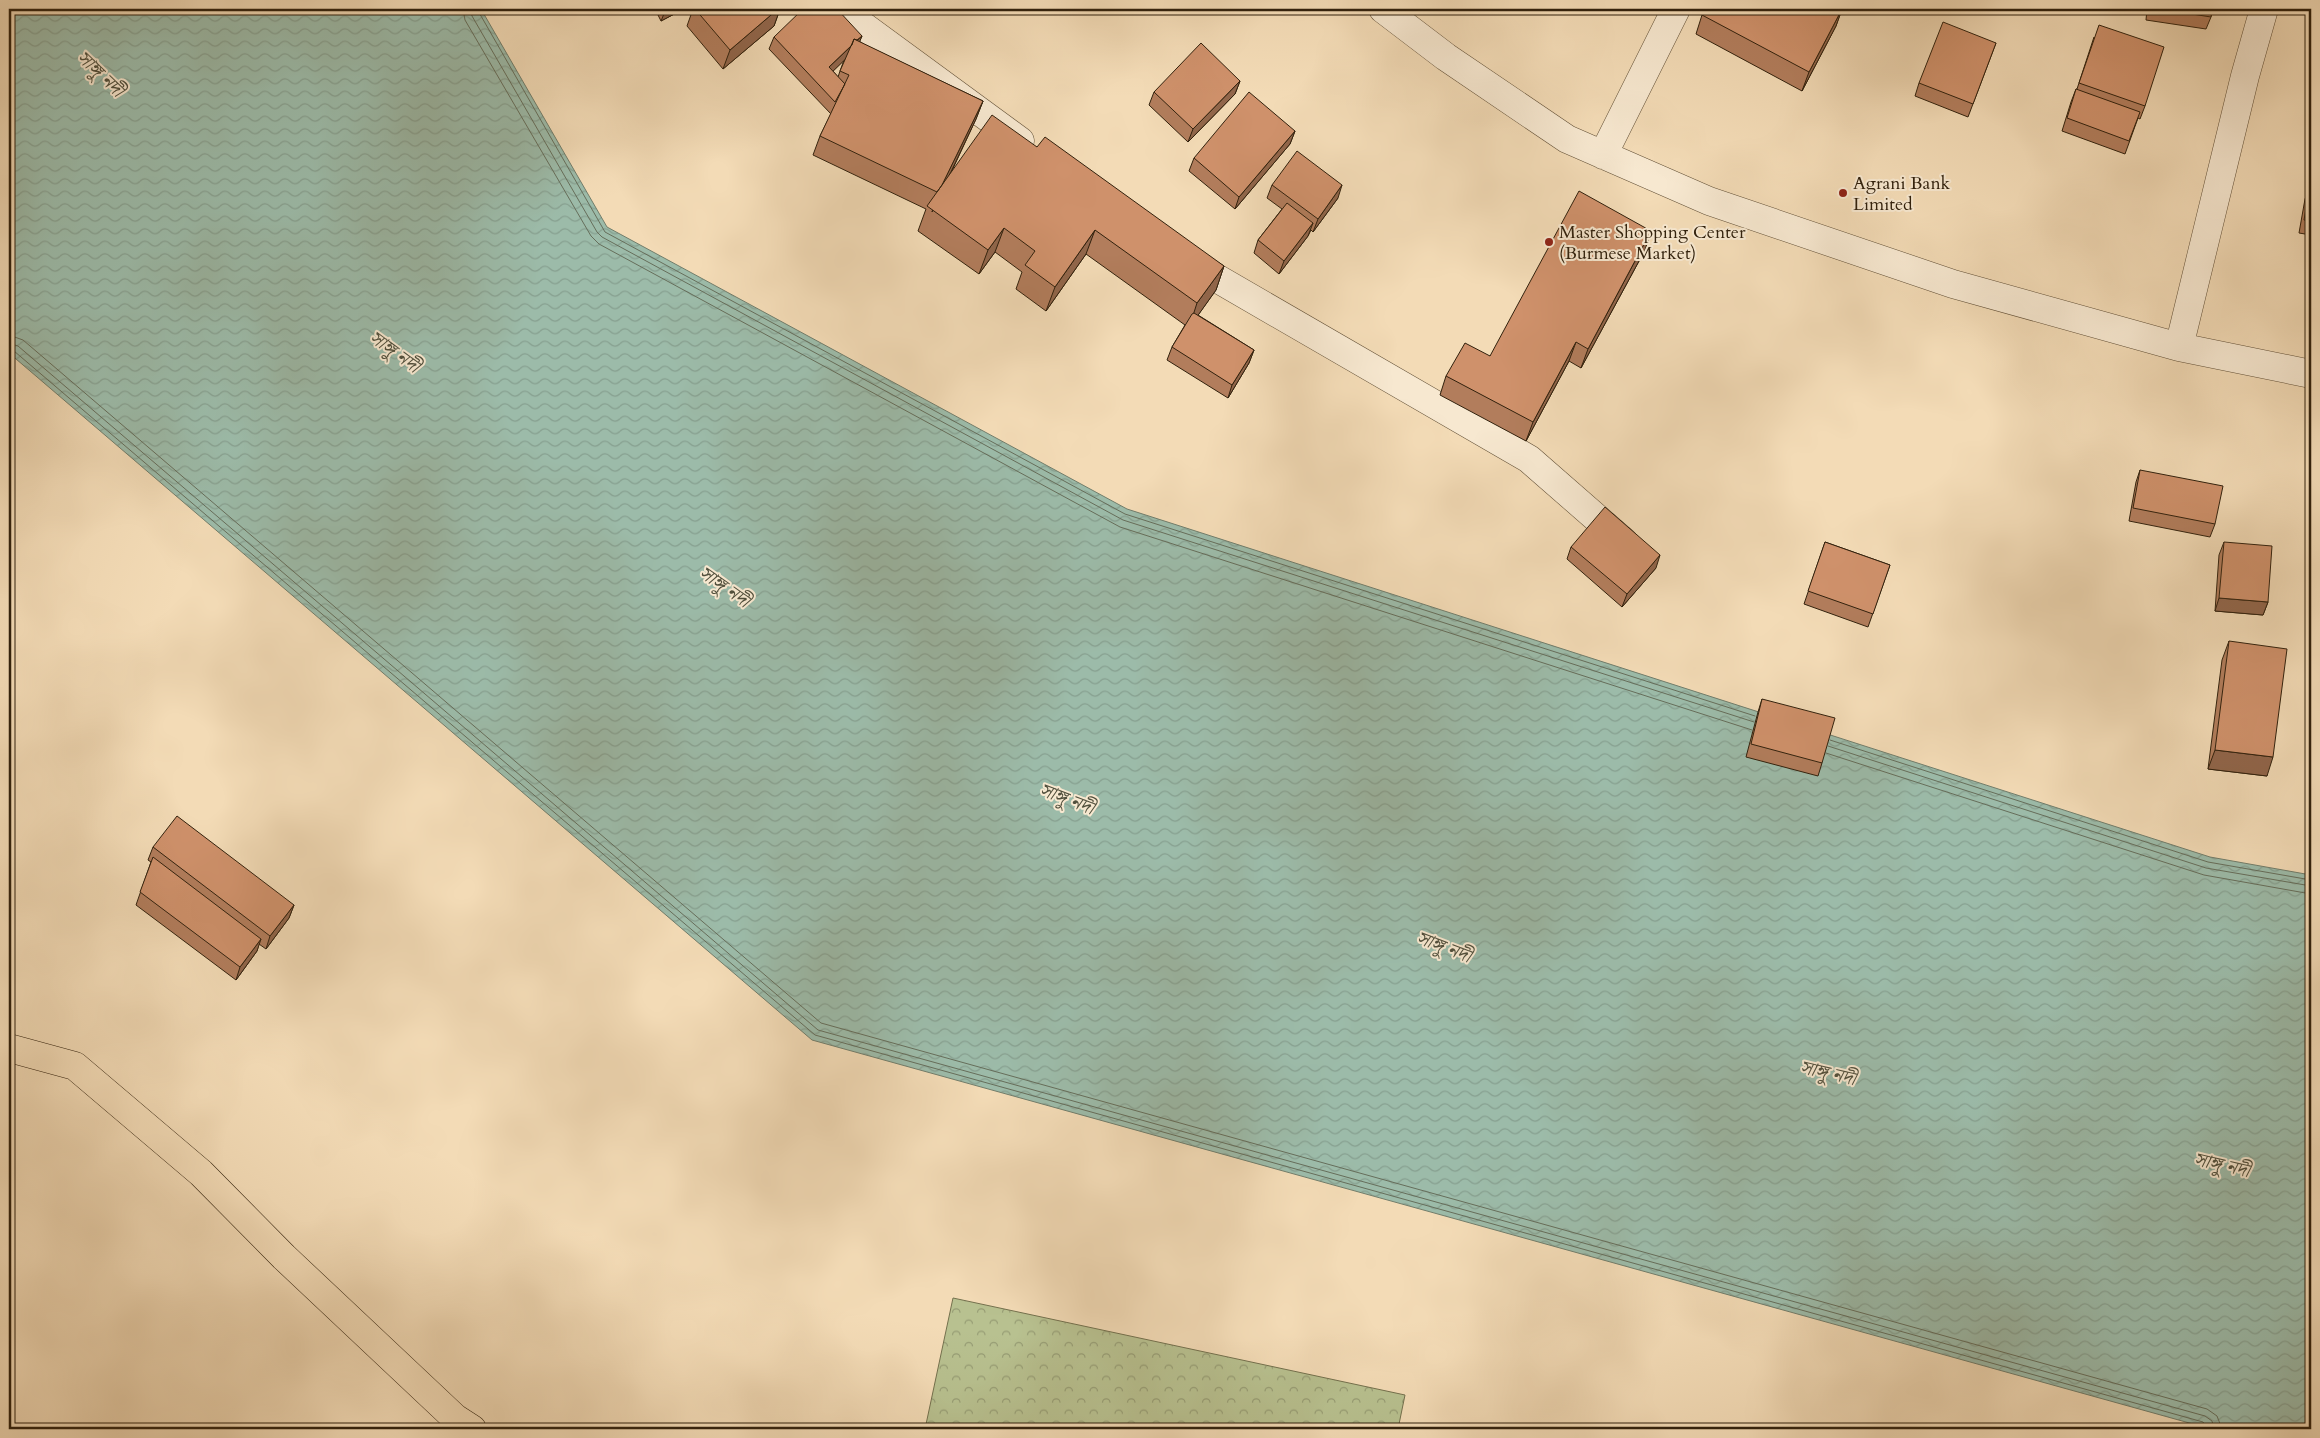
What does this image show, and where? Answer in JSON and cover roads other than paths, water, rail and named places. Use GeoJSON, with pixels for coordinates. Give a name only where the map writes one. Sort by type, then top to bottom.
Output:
{"type":"FeatureCollection","features":[{"type":"Feature","properties":{"kind":"main road"},"geometry":{"type":"LineString","coordinates":[[9,1048],[75,1066],[201,1173],[284,1257],[454,1418],[472,1429]]}},
{"type":"Feature","properties":{"kind":"street"},"geometry":{"type":"LineString","coordinates":[[840,9],[1040,156]]}},
{"type":"Feature","properties":{"kind":"street"},"geometry":{"type":"LineString","coordinates":[[1383,9],[1446,57],[1559,134],[1709,201],[1813,238],[1953,284],[2179,347],[2311,374]]}},
{"type":"Feature","properties":{"kind":"street"},"geometry":{"type":"LineString","coordinates":[[1603,155],[1676,9]]}},
{"type":"Feature","properties":{"kind":"street"},"geometry":{"type":"LineString","coordinates":[[2179,347],[2264,9]]}},
{"type":"Feature","properties":{"kind":"street"},"geometry":{"type":"LineString","coordinates":[[1168,250],[1529,460],[1624,542]]}},
{"type":"Feature","properties":{"kind":"water","name":"সাঙ্গু নদী"},"geometry":{"type":"Polygon","coordinates":[[[9,9],[481,9],[607,227],[1127,509],[2210,857],[2311,875],[2311,1429],[2211,1429],[812,1040],[9,353],[9,9]]]}},
{"type":"Feature","properties":{"kind":"place","name":"Agrani Bank Limited"},"geometry":{"type":"Point","coordinates":[1843,193]}},
{"type":"Feature","properties":{"kind":"place","name":"Master Shopping Center (Burmese Market)"},"geometry":{"type":"Point","coordinates":[1549,242]}}]}
